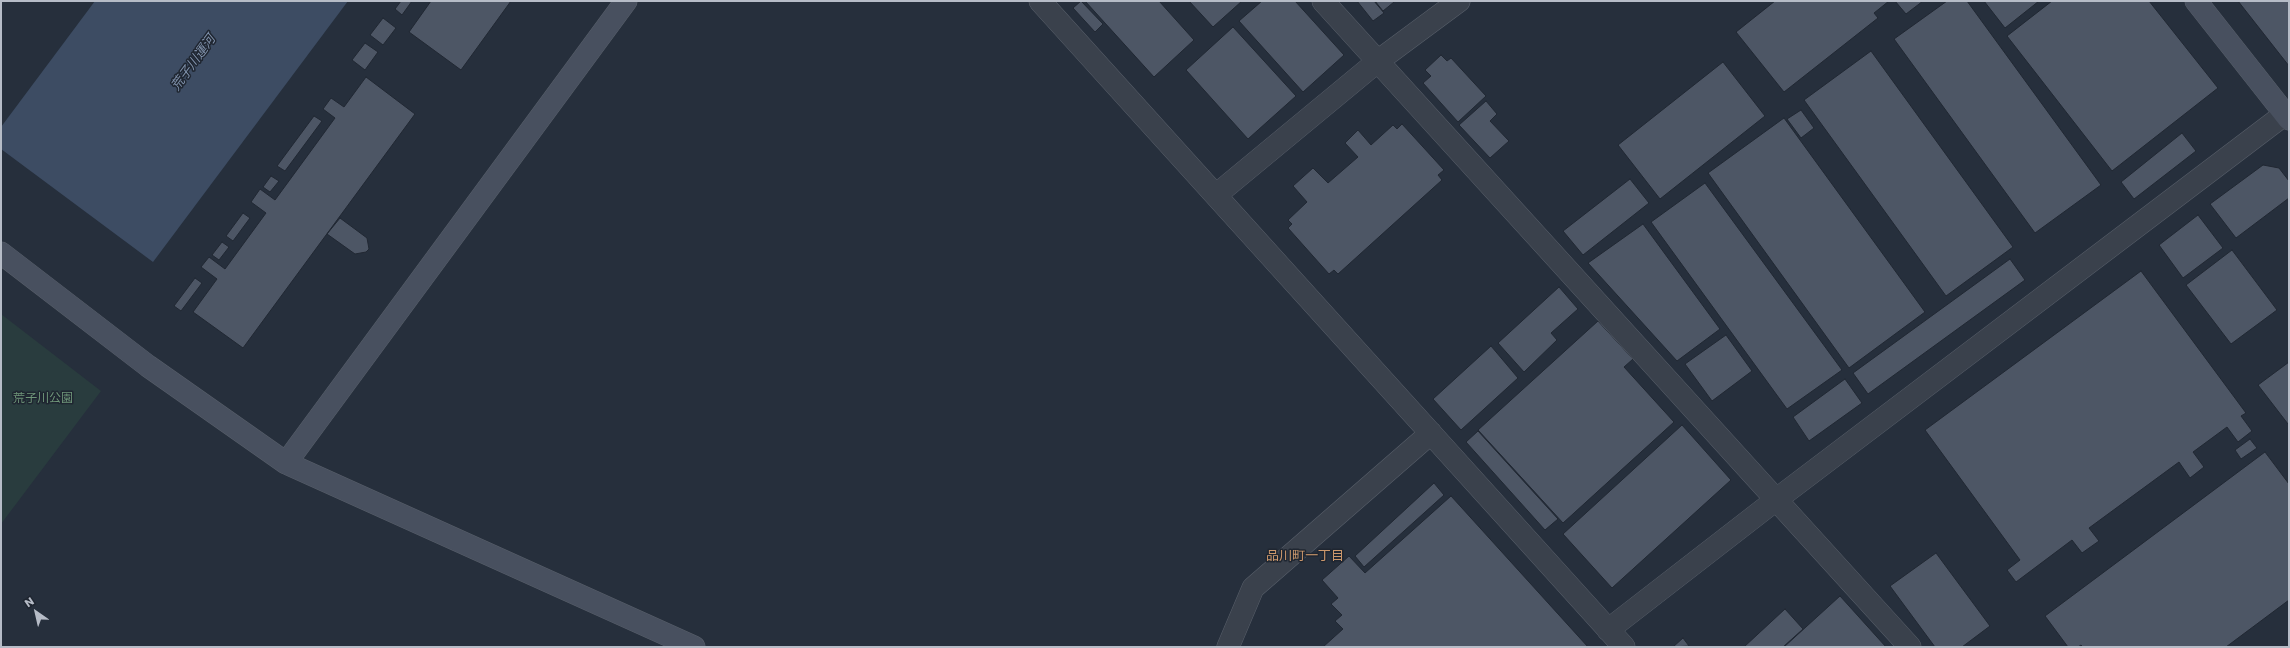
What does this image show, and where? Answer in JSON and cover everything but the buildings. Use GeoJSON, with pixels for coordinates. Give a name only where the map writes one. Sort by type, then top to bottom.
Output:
{"type":"FeatureCollection","features":[{"type":"Feature","properties":{"kind":"street"},"geometry":{"type":"LineString","coordinates":[[286,463],[626,1]]}},
{"type":"Feature","properties":{"kind":"street"},"geometry":{"type":"LineString","coordinates":[[1040,1],[1624,647]]}},
{"type":"Feature","properties":{"kind":"street"},"geometry":{"type":"LineString","coordinates":[[1324,1],[1910,647]]}},
{"type":"Feature","properties":{"kind":"street"},"geometry":{"type":"LineString","coordinates":[[1216,195],[1378,61],[1459,1]]}},
{"type":"Feature","properties":{"kind":"street"},"geometry":{"type":"LineString","coordinates":[[1608,630],[1777,499],[2288,115],[2196,1]]}},
{"type":"Feature","properties":{"kind":"street"},"geometry":{"type":"LineString","coordinates":[[1,253],[148,366],[286,463],[694,647]]}},
{"type":"Feature","properties":{"kind":"street"},"geometry":{"type":"LineString","coordinates":[[1228,647],[1253,588],[1431,433]]}},
{"type":"Feature","properties":{"kind":"green space","name":"荒子川公園"},"geometry":{"type":"Polygon","coordinates":[[[1,314],[101,391],[1,524],[1,314]]]}},
{"type":"Feature","properties":{"kind":"water","name":"荒子川運河"},"geometry":{"type":"Polygon","coordinates":[[[95,1],[348,1],[153,262],[1,149],[1,127],[95,1]]]}},
{"type":"Feature","properties":{"kind":"district","name":"品川町一丁目"},"geometry":{"type":"Point","coordinates":[1305,557]}}]}
